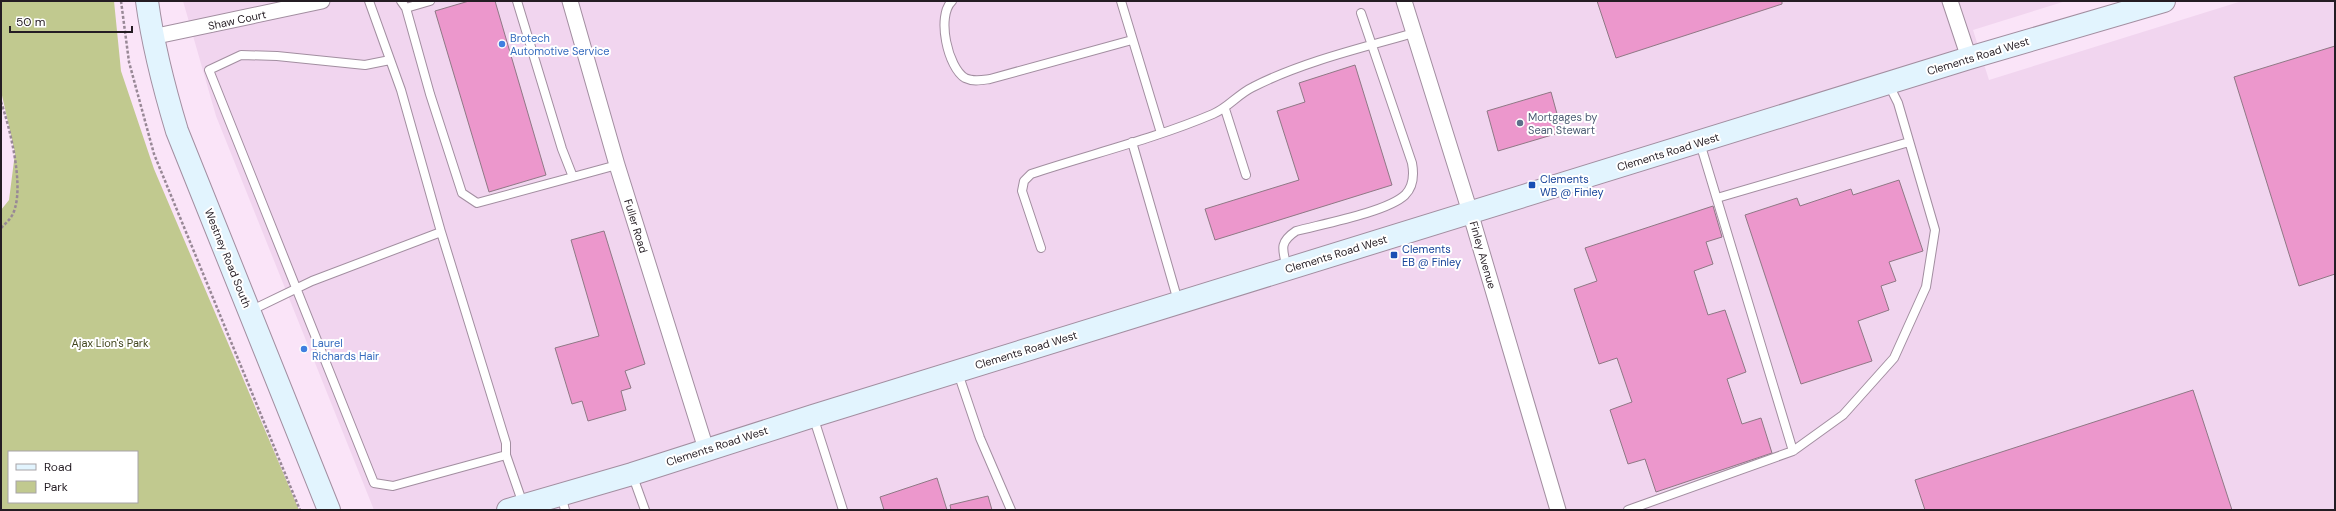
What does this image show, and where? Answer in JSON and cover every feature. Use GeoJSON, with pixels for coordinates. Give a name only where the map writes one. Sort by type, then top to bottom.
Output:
{"type":"FeatureCollection","features":[{"type":"Feature","properties":{"kind":"street","name":"Westney Road South"},"geometry":{"type":"LineString","coordinates":[[147,1],[152,37],[161,78],[177,131],[329,510]]}},
{"type":"Feature","properties":{"kind":"street","name":"Shaw Court"},"geometry":{"type":"LineString","coordinates":[[152,37],[322,1]]}},
{"type":"Feature","properties":{"kind":"street","name":"Fuller Road"},"geometry":{"type":"LineString","coordinates":[[570,1],[616,165],[706,449]]}},
{"type":"Feature","properties":{"kind":"street","name":"Finley Avenue"},"geometry":{"type":"LineString","coordinates":[[1404,1],[1470,212],[1558,510]]}},
{"type":"Feature","properties":{"kind":"street"},"geometry":{"type":"LineString","coordinates":[[1950,1],[1969,58]]}},
{"type":"Feature","properties":{"kind":"street","name":"Clements Road West"},"geometry":{"type":"LineString","coordinates":[[516,508],[563,502],[632,474],[706,449],[1470,212],[1889,85],[1969,58],[2164,1]]}},
{"type":"Feature","properties":{"kind":"lane"},"geometry":{"type":"LineString","coordinates":[[369,1],[401,90],[441,232],[506,443],[506,455],[516,508]]}},
{"type":"Feature","properties":{"kind":"lane"},"geometry":{"type":"LineString","coordinates":[[401,1],[406,8],[430,94],[462,193],[477,203],[616,165]]}},
{"type":"Feature","properties":{"kind":"lane"},"geometry":{"type":"LineString","coordinates":[[406,8],[430,1]]}},
{"type":"Feature","properties":{"kind":"lane"},"geometry":{"type":"LineString","coordinates":[[517,1],[562,149],[573,177]]}},
{"type":"Feature","properties":{"kind":"lane"},"geometry":{"type":"LineString","coordinates":[[952,1],[943,15],[943,27],[952,58],[958,71],[966,78],[976,81],[990,79],[1132,40]]}},
{"type":"Feature","properties":{"kind":"lane"},"geometry":{"type":"LineString","coordinates":[[1121,1],[1160,133]]}},
{"type":"Feature","properties":{"kind":"lane"},"geometry":{"type":"LineString","coordinates":[[1287,269],[1282,251],[1284,240],[1288,236],[1296,231],[1378,208],[1397,200],[1406,194],[1411,185],[1414,174],[1412,163],[1360,12]]}},
{"type":"Feature","properties":{"kind":"lane"},"geometry":{"type":"LineString","coordinates":[[1041,248],[1022,191],[1024,181],[1031,174],[1160,133],[1225,109],[1251,88],[1277,76],[1414,33]]}},
{"type":"Feature","properties":{"kind":"lane"},"geometry":{"type":"LineString","coordinates":[[390,60],[364,65],[277,56],[242,55],[209,70],[374,483],[393,486],[506,455]]}},
{"type":"Feature","properties":{"kind":"lane"},"geometry":{"type":"LineString","coordinates":[[1628,510],[1793,451],[1842,415],[1894,358],[1926,287],[1934,230],[1898,103],[1889,85]]}},
{"type":"Feature","properties":{"kind":"lane"},"geometry":{"type":"LineString","coordinates":[[1225,109],[1246,175]]}},
{"type":"Feature","properties":{"kind":"lane"},"geometry":{"type":"LineString","coordinates":[[1132,142],[1178,302]]}},
{"type":"Feature","properties":{"kind":"lane"},"geometry":{"type":"LineString","coordinates":[[1700,142],[1793,451]]}},
{"type":"Feature","properties":{"kind":"lane"},"geometry":{"type":"LineString","coordinates":[[1717,198],[1909,142]]}},
{"type":"Feature","properties":{"kind":"lane"},"geometry":{"type":"LineString","coordinates":[[250,312],[297,288],[441,232]]}},
{"type":"Feature","properties":{"kind":"lane"},"geometry":{"type":"LineString","coordinates":[[958,372],[980,438],[1011,510]]}},
{"type":"Feature","properties":{"kind":"lane"},"geometry":{"type":"LineString","coordinates":[[813,416],[843,510]]}},
{"type":"Feature","properties":{"kind":"lane"},"geometry":{"type":"LineString","coordinates":[[632,474],[645,510]]}},
{"type":"Feature","properties":{"kind":"path"},"geometry":{"type":"LineString","coordinates":[[121,1],[129,62],[154,154],[300,510]]}},
{"type":"Feature","properties":{"kind":"path"},"geometry":{"type":"LineString","coordinates":[[1,102],[15,153],[17,201],[10,220],[1,228]]}},
{"type":"Feature","properties":{"kind":"shaded area"},"geometry":{"type":"Polygon","coordinates":[[[183,1],[2066,1],[1973,30],[1989,80],[2242,1],[2335,1],[2335,510],[374,510],[216,116],[183,1]]]}},
{"type":"Feature","properties":{"kind":"green space","name":"Ajax Lion's Park"},"geometry":{"type":"Polygon","coordinates":[[[1,1],[114,1],[121,71],[154,169],[299,510],[1,510],[1,210],[9,200],[15,153],[1,91],[1,1]]]}},
{"type":"Feature","properties":{"kind":"building"},"geometry":{"type":"Polygon","coordinates":[[[469,1],[495,1],[546,175],[489,192],[435,11],[469,1]]]}},
{"type":"Feature","properties":{"kind":"building"},"geometry":{"type":"Polygon","coordinates":[[[1597,1],[1782,1],[1782,4],[1616,58],[1597,1]]]}},
{"type":"Feature","properties":{"kind":"building"},"geometry":{"type":"Polygon","coordinates":[[[2335,46],[2335,274],[2299,286],[2234,77],[2335,46]]]}},
{"type":"Feature","properties":{"kind":"building"},"geometry":{"type":"Polygon","coordinates":[[[1355,65],[1392,185],[1215,240],[1205,209],[1299,180],[1277,111],[1305,102],[1299,83],[1355,65]]]}},
{"type":"Feature","properties":{"kind":"building"},"geometry":{"type":"Polygon","coordinates":[[[1551,92],[1562,132],[1498,151],[1487,111],[1551,92]]]}},
{"type":"Feature","properties":{"kind":"building"},"geometry":{"type":"Polygon","coordinates":[[[1899,180],[1923,251],[1889,262],[1896,281],[1881,286],[1889,310],[1858,321],[1872,361],[1801,384],[1745,215],[1797,198],[1800,206],[1851,189],[1853,195],[1899,180]]]}},
{"type":"Feature","properties":{"kind":"building"},"geometry":{"type":"Polygon","coordinates":[[[1713,206],[1722,237],[1706,242],[1713,264],[1694,271],[1708,315],[1725,310],[1746,372],[1727,379],[1742,424],[1761,418],[1772,453],[1656,492],[1645,459],[1628,464],[1610,410],[1632,402],[1617,358],[1599,364],[1574,289],[1597,281],[1585,248],[1713,206]]]}},
{"type":"Feature","properties":{"kind":"building"},"geometry":{"type":"Polygon","coordinates":[[[604,231],[645,364],[625,371],[631,388],[621,391],[626,410],[588,421],[582,401],[572,404],[555,348],[599,336],[571,240],[604,231]]]}},
{"type":"Feature","properties":{"kind":"building"},"geometry":{"type":"Polygon","coordinates":[[[2193,390],[2232,510],[1925,510],[1915,480],[2193,390]]]}},
{"type":"Feature","properties":{"kind":"building"},"geometry":{"type":"Polygon","coordinates":[[[937,478],[947,510],[884,510],[880,497],[937,478]]]}},
{"type":"Feature","properties":{"kind":"building"},"geometry":{"type":"Polygon","coordinates":[[[988,496],[992,510],[951,510],[950,505],[988,496]]]}},
{"type":"Feature","properties":{"kind":"place","name":"Brotech Automotive Service"},"geometry":{"type":"Point","coordinates":[502,44]}},
{"type":"Feature","properties":{"kind":"place","name":"Mortgages by Sean Stewart"},"geometry":{"type":"Point","coordinates":[1520,123]}},
{"type":"Feature","properties":{"kind":"place","name":"Clements WB @ Finley"},"geometry":{"type":"Point","coordinates":[1532,185]}},
{"type":"Feature","properties":{"kind":"place","name":"Clements EB @ Finley"},"geometry":{"type":"Point","coordinates":[1394,255]}},
{"type":"Feature","properties":{"kind":"place","name":"Laurel Richards Hair"},"geometry":{"type":"Point","coordinates":[304,349]}}]}
